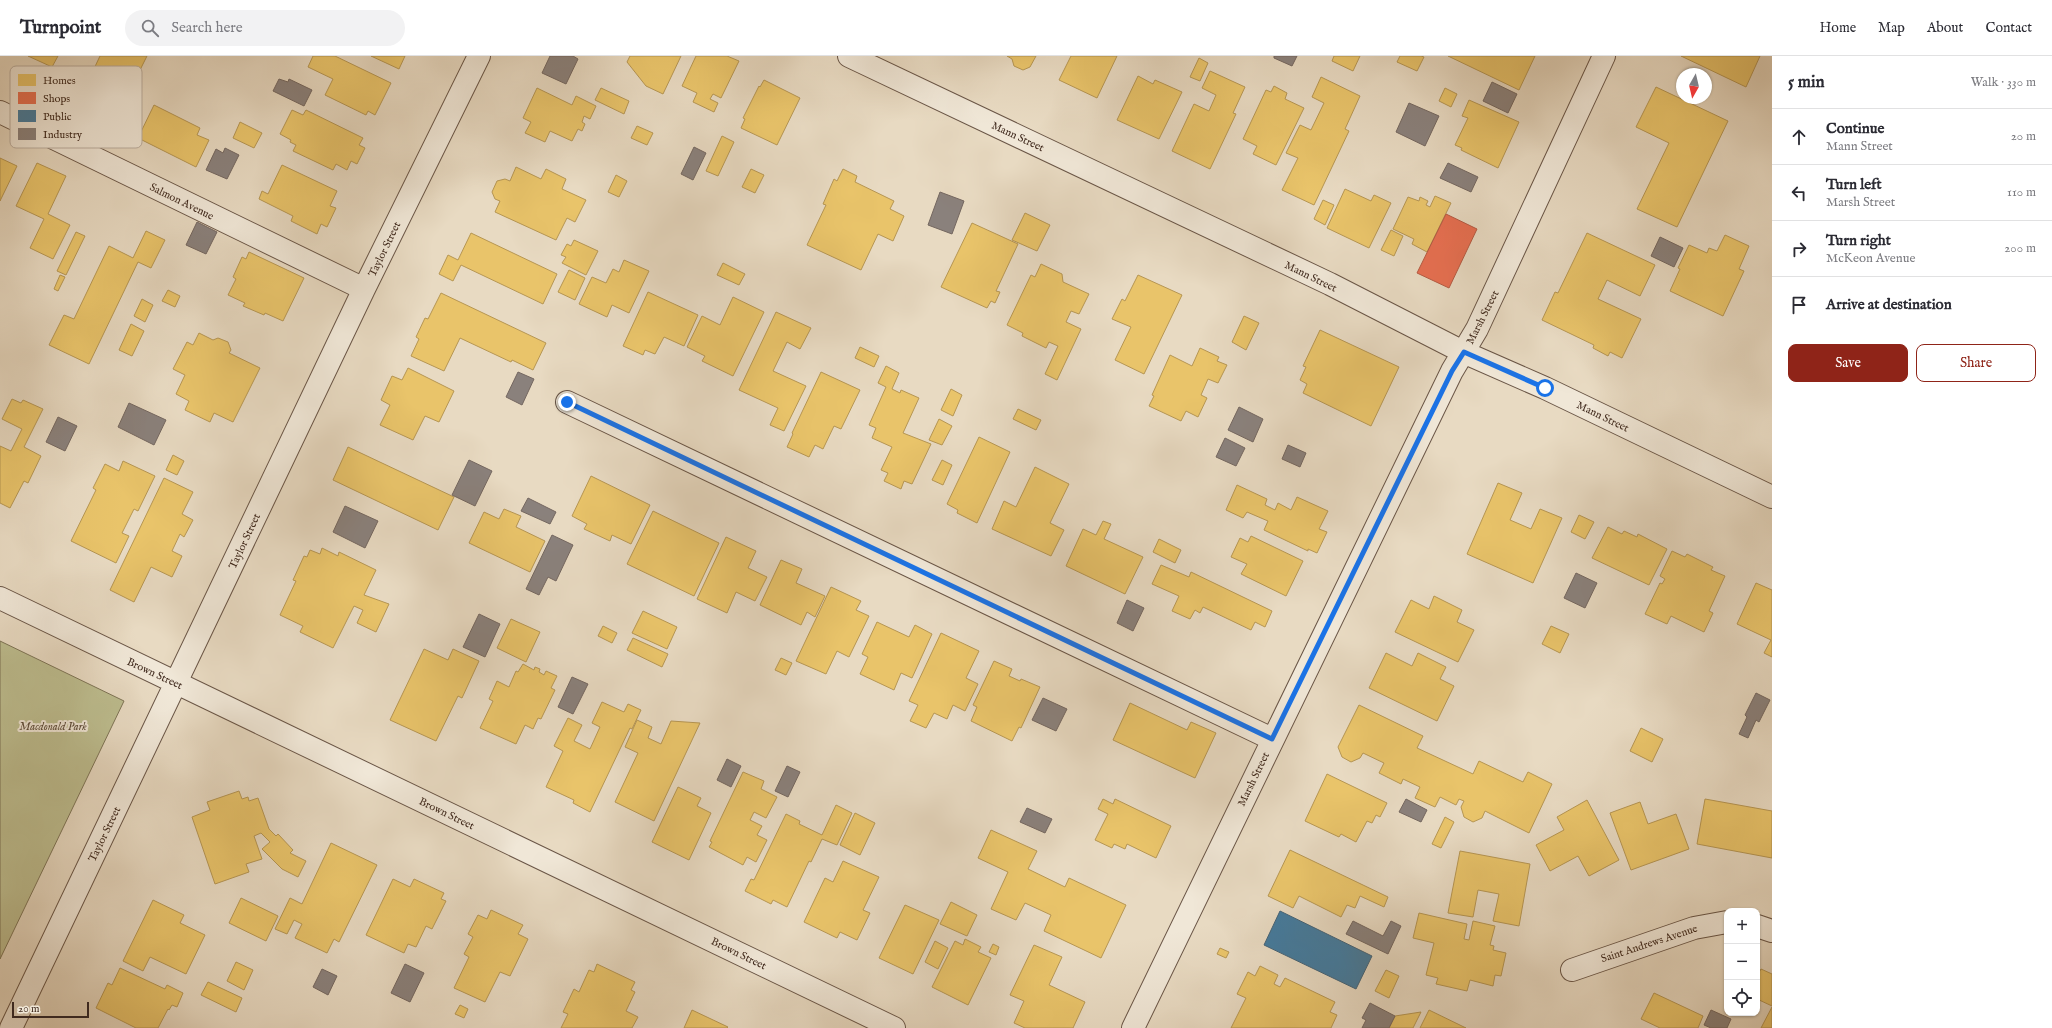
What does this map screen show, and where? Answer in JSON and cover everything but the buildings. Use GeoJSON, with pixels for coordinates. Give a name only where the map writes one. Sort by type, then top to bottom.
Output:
{"type":"FeatureCollection","features":[{"type":"Feature","properties":{"kind":"street","name":"Taylor Street"},"geometry":{"type":"LineString","coordinates":[[11,1028],[364,289],[479,56]]}},
{"type":"Feature","properties":{"kind":"street","name":"Mann Street"},"geometry":{"type":"LineString","coordinates":[[849,56],[1330,284],[1464,352],[1545,388],[1772,497]]}},
{"type":"Feature","properties":{"kind":"street","name":"Marsh Street"},"geometry":{"type":"LineString","coordinates":[[1133,1028],[1452,371],[1477,329],[1604,56]]}},
{"type":"Feature","properties":{"kind":"street","name":"Salmon Avenue"},"geometry":{"type":"LineString","coordinates":[[0,112],[10,117]]}},
{"type":"Feature","properties":{"kind":"street","name":"Salmon Avenue"},"geometry":{"type":"LineString","coordinates":[[74,148],[364,289]]}},
{"type":"Feature","properties":{"kind":"street"},"geometry":{"type":"LineString","coordinates":[[567,402],[1272,739]]}},
{"type":"Feature","properties":{"kind":"street","name":"Brown Street"},"geometry":{"type":"LineString","coordinates":[[0,598],[894,1028]]}},
{"type":"Feature","properties":{"kind":"street","name":"Saint Andrews Avenue"},"geometry":{"type":"LineString","coordinates":[[1572,970],[1694,928],[1724,923]]}},
{"type":"Feature","properties":{"kind":"street"},"geometry":{"type":"LineString","coordinates":[[1760,927],[1772,931]]}},
{"type":"Feature","properties":{"kind":"green space","name":"Macdonald Park"},"geometry":{"type":"Polygon","coordinates":[[[0,641],[124,701],[0,959],[0,641]]]}},
{"type":"Feature","properties":{"kind":"route"},"geometry":{"type":"LineString","coordinates":[[567,402],[1272,739],[1452,371],[1464,352],[1545,388]]}}]}
